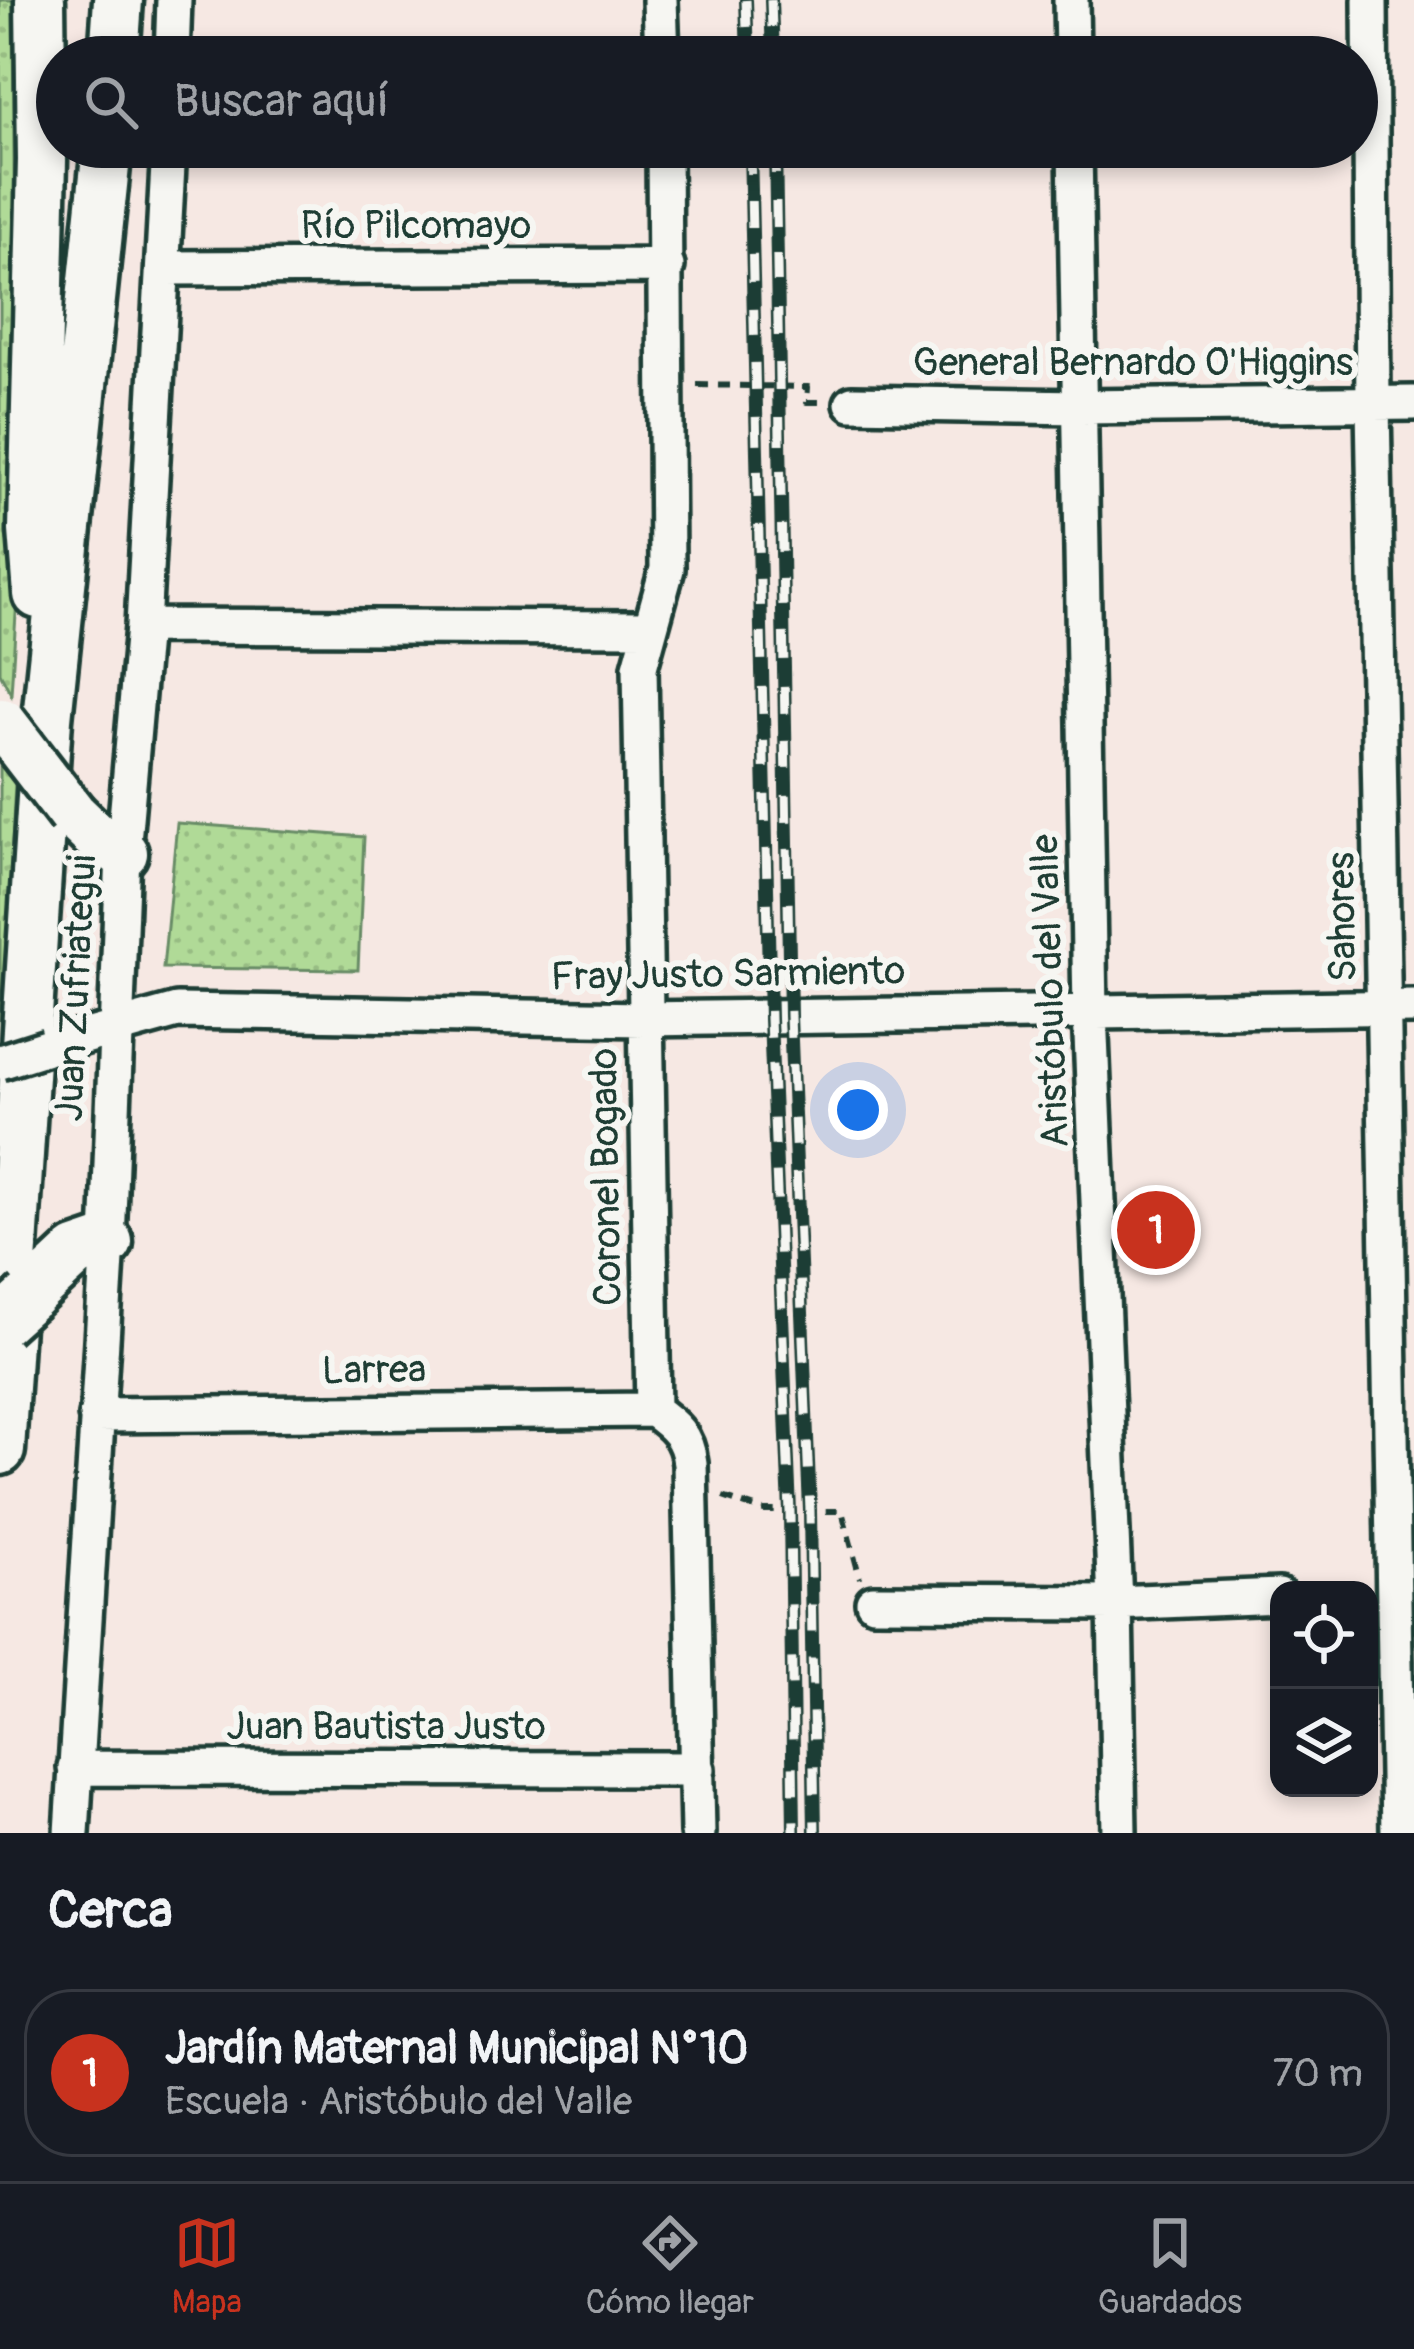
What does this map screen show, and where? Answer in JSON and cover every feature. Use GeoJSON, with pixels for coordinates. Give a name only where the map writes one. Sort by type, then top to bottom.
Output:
{"type":"FeatureCollection","features":[{"type":"Feature","properties":{"kind":"highway"},"geometry":{"type":"LineString","coordinates":[[40,0],[40,36]]}},
{"type":"Feature","properties":{"kind":"highway"},"geometry":{"type":"LineString","coordinates":[[115,36],[118,0]]}},
{"type":"Feature","properties":{"kind":"highway"},"geometry":{"type":"LineString","coordinates":[[0,1450],[13,1306],[16,720],[33,530],[42,168]]}},
{"type":"Feature","properties":{"kind":"highway"},"geometry":{"type":"LineString","coordinates":[[104,168],[16,720],[72,814],[123,853]]}},
{"type":"Feature","properties":{"kind":"highway"},"geometry":{"type":"LineString","coordinates":[[0,1216],[13,1306]]}},
{"type":"Feature","properties":{"kind":"highway"},"geometry":{"type":"LineString","coordinates":[[13,1306],[76,1253],[108,1242]]}},
{"type":"Feature","properties":{"kind":"street"},"geometry":{"type":"LineString","coordinates":[[173,36],[175,0]]}},
{"type":"Feature","properties":{"kind":"street"},"geometry":{"type":"LineString","coordinates":[[660,0],[661,36]]}},
{"type":"Feature","properties":{"kind":"street"},"geometry":{"type":"LineString","coordinates":[[1071,0],[1072,36]]}},
{"type":"Feature","properties":{"kind":"street","name":"Sahores"},"geometry":{"type":"LineString","coordinates":[[1370,0],[1370,36]]}},
{"type":"Feature","properties":{"kind":"street","name":"Juan Zufriategui"},"geometry":{"type":"LineString","coordinates":[[72,1833],[108,1242],[123,853],[143,626],[168,168]]}},
{"type":"Feature","properties":{"kind":"street","name":"Coronel Bogado"},"geometry":{"type":"LineString","coordinates":[[653,1410],[640,667],[667,569],[665,168]]}},
{"type":"Feature","properties":{"kind":"street","name":"Aristóbulo del Valle"},"geometry":{"type":"LineString","coordinates":[[1075,168],[1090,1012],[1115,1603],[1119,1833]]}},
{"type":"Feature","properties":{"kind":"street","name":"Sahores"},"geometry":{"type":"LineString","coordinates":[[1371,168],[1372,404],[1400,1008],[1392,1591],[1399,1833]]}},
{"type":"Feature","properties":{"kind":"street","name":"Río Pilcomayo"},"geometry":{"type":"LineString","coordinates":[[165,268],[667,266]]}},
{"type":"Feature","properties":{"kind":"street","name":"General Bernardo O'Higgins"},"geometry":{"type":"LineString","coordinates":[[852,403],[1081,407],[1414,403]]}},
{"type":"Feature","properties":{"kind":"street"},"geometry":{"type":"LineString","coordinates":[[143,626],[650,628]]}},
{"type":"Feature","properties":{"kind":"street","name":"Fray Justo Sarmiento"},"geometry":{"type":"LineString","coordinates":[[0,1062],[177,1011],[644,1019],[1400,1008]]}},
{"type":"Feature","properties":{"kind":"street"},"geometry":{"type":"LineString","coordinates":[[653,1410],[677,1427],[688,1445],[698,1833]]}},
{"type":"Feature","properties":{"kind":"street","name":"Larrea"},"geometry":{"type":"LineString","coordinates":[[96,1415],[653,1410]]}},
{"type":"Feature","properties":{"kind":"street"},"geometry":{"type":"LineString","coordinates":[[873,1602],[1115,1603],[1270,1596]]}},
{"type":"Feature","properties":{"kind":"street","name":"Juan Bautista Justo"},"geometry":{"type":"LineString","coordinates":[[75,1768],[698,1768]]}},
{"type":"Feature","properties":{"kind":"path"},"geometry":{"type":"LineString","coordinates":[[667,385],[808,387],[807,402],[852,403]]}},
{"type":"Feature","properties":{"kind":"path"},"geometry":{"type":"LineString","coordinates":[[691,1486],[764,1511],[842,1511],[860,1582],[873,1602]]}},
{"type":"Feature","properties":{"kind":"green space"},"geometry":{"type":"Polygon","coordinates":[[[0,0],[13,0],[17,598],[11,694],[0,673],[0,0]]]}},
{"type":"Feature","properties":{"kind":"green space"},"geometry":{"type":"Polygon","coordinates":[[[0,741],[16,761],[0,1095],[0,741]]]}},
{"type":"Feature","properties":{"kind":"green space"},"geometry":{"type":"Polygon","coordinates":[[[177,823],[364,837],[358,970],[163,968],[177,823]]]}},
{"type":"Feature","properties":{"kind":"railway"},"geometry":{"type":"LineString","coordinates":[[746,0],[747,36]]}},
{"type":"Feature","properties":{"kind":"railway"},"geometry":{"type":"LineString","coordinates":[[771,0],[772,36]]}},
{"type":"Feature","properties":{"kind":"railway"},"geometry":{"type":"LineString","coordinates":[[750,168],[770,1019],[790,1512],[794,1833]]}},
{"type":"Feature","properties":{"kind":"railway"},"geometry":{"type":"LineString","coordinates":[[775,168],[790,1016],[810,1511],[815,1833]]}},
{"type":"Feature","properties":{"kind":"place","name":"Jardín Maternal Municipal N°10"},"geometry":{"type":"Point","coordinates":[1156,1230]}}]}
